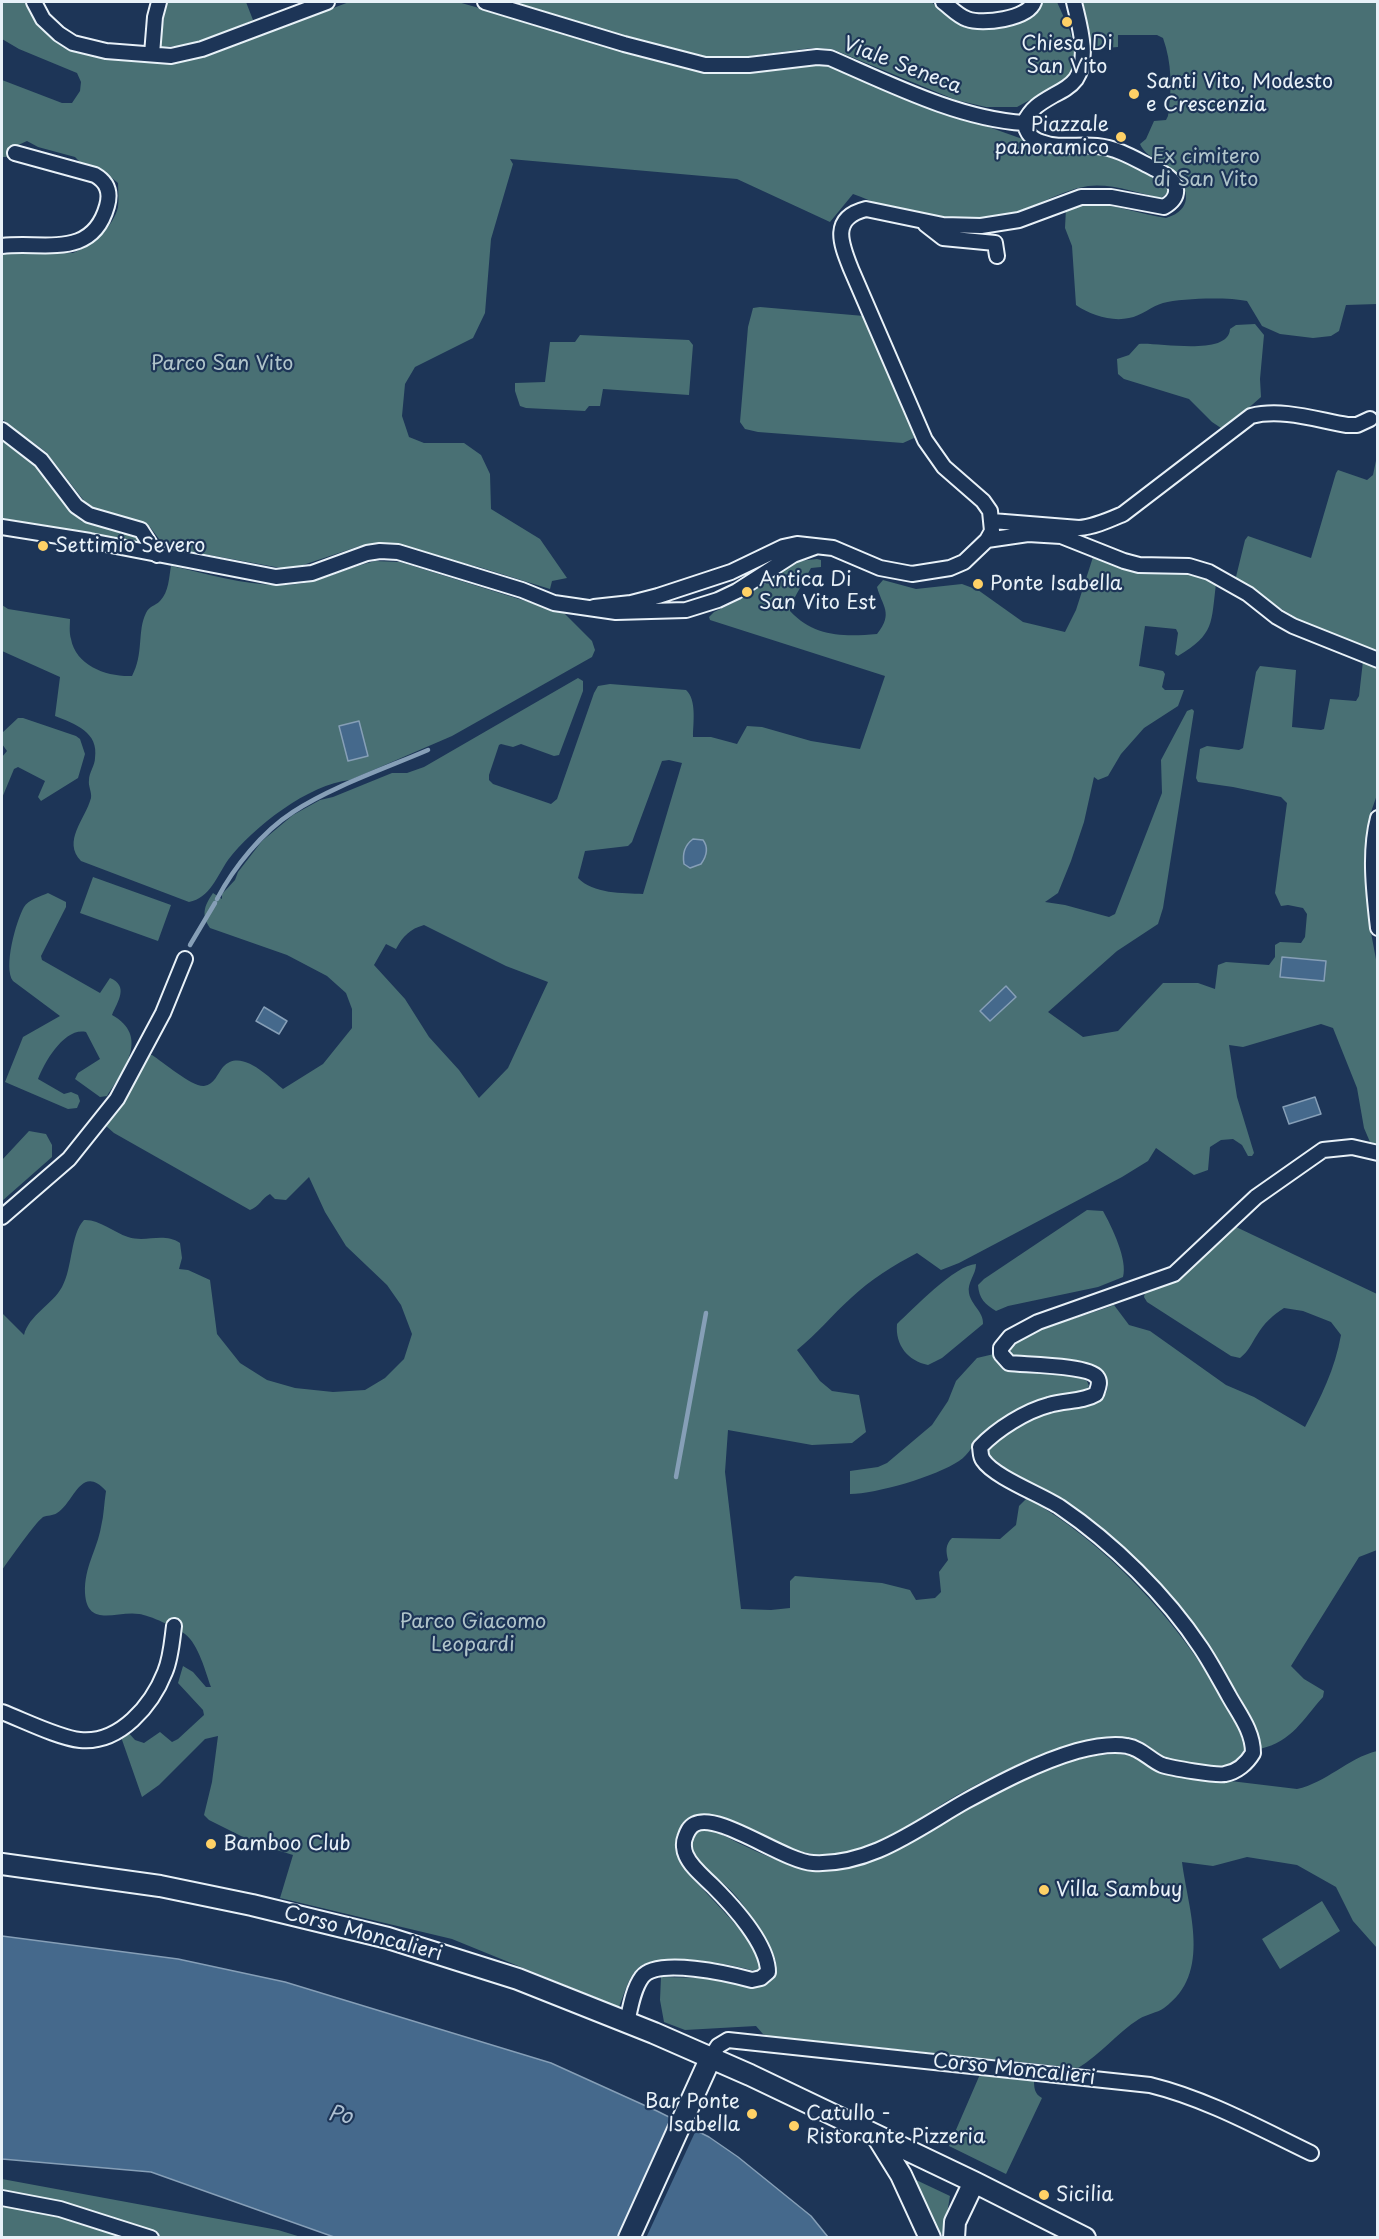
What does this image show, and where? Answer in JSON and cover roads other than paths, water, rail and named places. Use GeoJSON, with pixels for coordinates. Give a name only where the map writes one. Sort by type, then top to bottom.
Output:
{"type":"FeatureCollection","features":[{"type":"Feature","properties":{"kind":"main road","name":"Corso Moncalieri"},"geometry":{"type":"LineString","coordinates":[[2,1864],[171,1888],[252,1905],[388,1938],[518,1979],[711,2057],[974,2182],[1085,2238]]}},
{"type":"Feature","properties":{"kind":"main road"},"geometry":{"type":"LineString","coordinates":[[629,2238],[711,2057]]}},
{"type":"Feature","properties":{"kind":"main road"},"geometry":{"type":"LineString","coordinates":[[878,2138],[901,2175],[930,2238]]}},
{"type":"Feature","properties":{"kind":"main road"},"geometry":{"type":"LineString","coordinates":[[954,2238],[955,2222],[974,2182]]}},
{"type":"Feature","properties":{"kind":"street"},"geometry":{"type":"LineString","coordinates":[[34,2],[43,19],[73,43],[106,51],[171,56],[202,50],[327,2]]}},
{"type":"Feature","properties":{"kind":"street"},"geometry":{"type":"LineString","coordinates":[[152,54],[155,17],[159,2]]}},
{"type":"Feature","properties":{"kind":"street","name":"Viale Seneca"},"geometry":{"type":"LineString","coordinates":[[485,2],[624,44],[705,65],[726,67],[817,57],[830,58],[968,112],[1001,121],[1024,123]]}},
{"type":"Feature","properties":{"kind":"street"},"geometry":{"type":"LineString","coordinates":[[943,2],[963,18],[982,22],[996,21],[1021,13],[1034,2]]}},
{"type":"Feature","properties":{"kind":"street"},"geometry":{"type":"LineString","coordinates":[[594,608],[631,603],[658,596],[731,572],[783,547],[797,544],[833,548],[880,568],[912,574],[951,568],[964,562],[987,540],[992,531],[990,511],[983,501],[944,467],[925,440],[860,291],[841,241],[840,232],[848,218],[857,211],[866,209],[943,225],[981,226],[1019,220],[1081,197],[1096,196],[1164,207],[1170,204],[1176,195],[1176,186],[1170,178],[1124,153],[1097,146],[1045,144],[1031,138],[1024,123],[1028,113],[1036,105],[1068,87],[1076,79],[1080,70],[1082,41],[1074,2]]}},
{"type":"Feature","properties":{"kind":"street"},"geometry":{"type":"LineString","coordinates":[[2,246],[54,246],[85,239],[93,233],[102,220],[108,204],[108,188],[103,180],[95,175],[15,153]]}},
{"type":"Feature","properties":{"kind":"street"},"geometry":{"type":"LineString","coordinates":[[924,222],[944,238],[995,243],[997,256]]}},
{"type":"Feature","properties":{"kind":"street"},"geometry":{"type":"LineString","coordinates":[[992,521],[1079,528],[1112,519],[1123,514],[1251,416],[1262,413],[1286,414],[1347,425],[1357,425],[1370,419]]}},
{"type":"Feature","properties":{"kind":"street"},"geometry":{"type":"LineString","coordinates":[[2,430],[41,460],[76,506],[89,515],[141,530],[157,555]]}},
{"type":"Feature","properties":{"kind":"street"},"geometry":{"type":"LineString","coordinates":[[2,527],[276,577],[312,573],[367,553],[398,552],[522,590],[554,603],[616,612],[686,610],[718,600],[794,555],[816,546]]}},
{"type":"Feature","properties":{"kind":"street"},"geometry":{"type":"LineString","coordinates":[[987,540],[1028,534],[1060,537],[1139,565],[1189,566],[1209,572],[1248,594],[1293,626],[1377,660]]}},
{"type":"Feature","properties":{"kind":"street"},"geometry":{"type":"LineString","coordinates":[[1377,818],[1374,875],[1377,928]]}},
{"type":"Feature","properties":{"kind":"street"},"geometry":{"type":"LineString","coordinates":[[2,1217],[69,1159],[117,1099],[163,1013],[185,958]]}},
{"type":"Feature","properties":{"kind":"street"},"geometry":{"type":"LineString","coordinates":[[627,2022],[637,1987],[642,1977],[649,1972],[659,1969],[691,1968],[752,1980],[761,1978],[768,1972],[768,1962],[758,1943],[731,1903],[690,1862],[685,1854],[684,1840],[689,1828],[696,1823],[714,1823],[792,1858],[811,1863],[834,1863],[856,1859],[882,1850],[968,1800],[1016,1776],[1077,1751],[1105,1746],[1127,1746],[1140,1750],[1163,1765],[1224,1774],[1246,1764],[1253,1753],[1250,1732],[1201,1648],[1168,1606],[1123,1557],[1086,1526],[1040,1494],[994,1470],[981,1457],[980,1448],[987,1440],[1028,1413],[1048,1405],[1090,1398],[1096,1394],[1100,1385],[1096,1376],[1089,1371],[1009,1363],[1004,1358],[1001,1348],[1010,1337],[1038,1322],[1174,1274],[1256,1197],[1323,1150],[1352,1146],[1377,1153]]}},
{"type":"Feature","properties":{"kind":"street"},"geometry":{"type":"LineString","coordinates":[[2,1712],[79,1740],[107,1736],[136,1716],[154,1693],[169,1661],[174,1626]]}},
{"type":"Feature","properties":{"kind":"street","name":"Corso Moncalieri"},"geometry":{"type":"LineString","coordinates":[[711,2057],[717,2046],[728,2040],[1150,2085],[1205,2102],[1311,2153]]}},
{"type":"Feature","properties":{"kind":"street"},"geometry":{"type":"LineString","coordinates":[[2,2198],[60,2209],[151,2238]]}},
{"type":"Feature","properties":{"kind":"water"},"geometry":{"type":"Polygon","coordinates":[[[359,721],[368,756],[348,761],[339,726],[359,721]]]}},
{"type":"Feature","properties":{"kind":"water"},"geometry":{"type":"Polygon","coordinates":[[[693,839],[703,840],[706,852],[701,864],[690,868],[684,864],[683,856],[686,847],[693,839]]]}},
{"type":"Feature","properties":{"kind":"water"},"geometry":{"type":"Polygon","coordinates":[[[1282,957],[1326,961],[1324,981],[1280,977],[1282,957]]]}},
{"type":"Feature","properties":{"kind":"water"},"geometry":{"type":"Polygon","coordinates":[[[1006,986],[1016,997],[990,1021],[980,1011],[1006,986]]]}},
{"type":"Feature","properties":{"kind":"water"},"geometry":{"type":"Polygon","coordinates":[[[264,1007],[287,1021],[279,1034],[256,1021],[264,1007]]]}},
{"type":"Feature","properties":{"kind":"water"},"geometry":{"type":"Polygon","coordinates":[[[1315,1097],[1321,1114],[1289,1124],[1283,1107],[1315,1097]]]}},
{"type":"Feature","properties":{"kind":"water","name":"Po"},"geometry":{"type":"Polygon","coordinates":[[[2,1936],[178,1959],[285,1982],[551,2063],[709,2137],[738,2157],[811,2216],[828,2237],[334,2237],[151,2172],[2,2159],[2,1936]]]}},
{"type":"Feature","properties":{"kind":"waterway"},"geometry":{"type":"LineString","coordinates":[[217,899],[250,851],[270,830],[293,812],[341,786],[428,750]]}},
{"type":"Feature","properties":{"kind":"waterway"},"geometry":{"type":"LineString","coordinates":[[190,945],[215,903]]}},
{"type":"Feature","properties":{"kind":"waterway"},"geometry":{"type":"LineString","coordinates":[[676,1477],[706,1313]]}},
{"type":"Feature","properties":{"kind":"place","name":"Chiesa Di San Vito"},"geometry":{"type":"Point","coordinates":[1067,22]}},
{"type":"Feature","properties":{"kind":"place","name":"Santi Vito, Modesto e Crescenzia"},"geometry":{"type":"Point","coordinates":[1134,94]}},
{"type":"Feature","properties":{"kind":"place","name":"Piazzale panoramico"},"geometry":{"type":"Point","coordinates":[1121,137]}},
{"type":"Feature","properties":{"kind":"place","name":"Settimio Severo"},"geometry":{"type":"Point","coordinates":[43,546]}},
{"type":"Feature","properties":{"kind":"place","name":"Ponte Isabella"},"geometry":{"type":"Point","coordinates":[978,584]}},
{"type":"Feature","properties":{"kind":"place","name":"Antica Di San Vito Est"},"geometry":{"type":"Point","coordinates":[747,592]}},
{"type":"Feature","properties":{"kind":"place","name":"Bamboo Club"},"geometry":{"type":"Point","coordinates":[211,1844]}},
{"type":"Feature","properties":{"kind":"place","name":"Villa Sambuy"},"geometry":{"type":"Point","coordinates":[1044,1890]}},
{"type":"Feature","properties":{"kind":"place","name":"Bar Ponte Isabella"},"geometry":{"type":"Point","coordinates":[752,2114]}},
{"type":"Feature","properties":{"kind":"place","name":"Catullo - Ristorante Pizzeria"},"geometry":{"type":"Point","coordinates":[794,2126]}},
{"type":"Feature","properties":{"kind":"place","name":"Sicilia"},"geometry":{"type":"Point","coordinates":[1044,2195]}},
{"type":"Feature","properties":{"kind":"park label","name":"Ex cimitero di San Vito"},"geometry":{"type":"Point","coordinates":[1206,168]}},
{"type":"Feature","properties":{"kind":"park label","name":"Parco San Vito"},"geometry":{"type":"Point","coordinates":[222,364]}},
{"type":"Feature","properties":{"kind":"park label","name":"Parco Giacomo Leopardi"},"geometry":{"type":"Point","coordinates":[473,1634]}}]}
